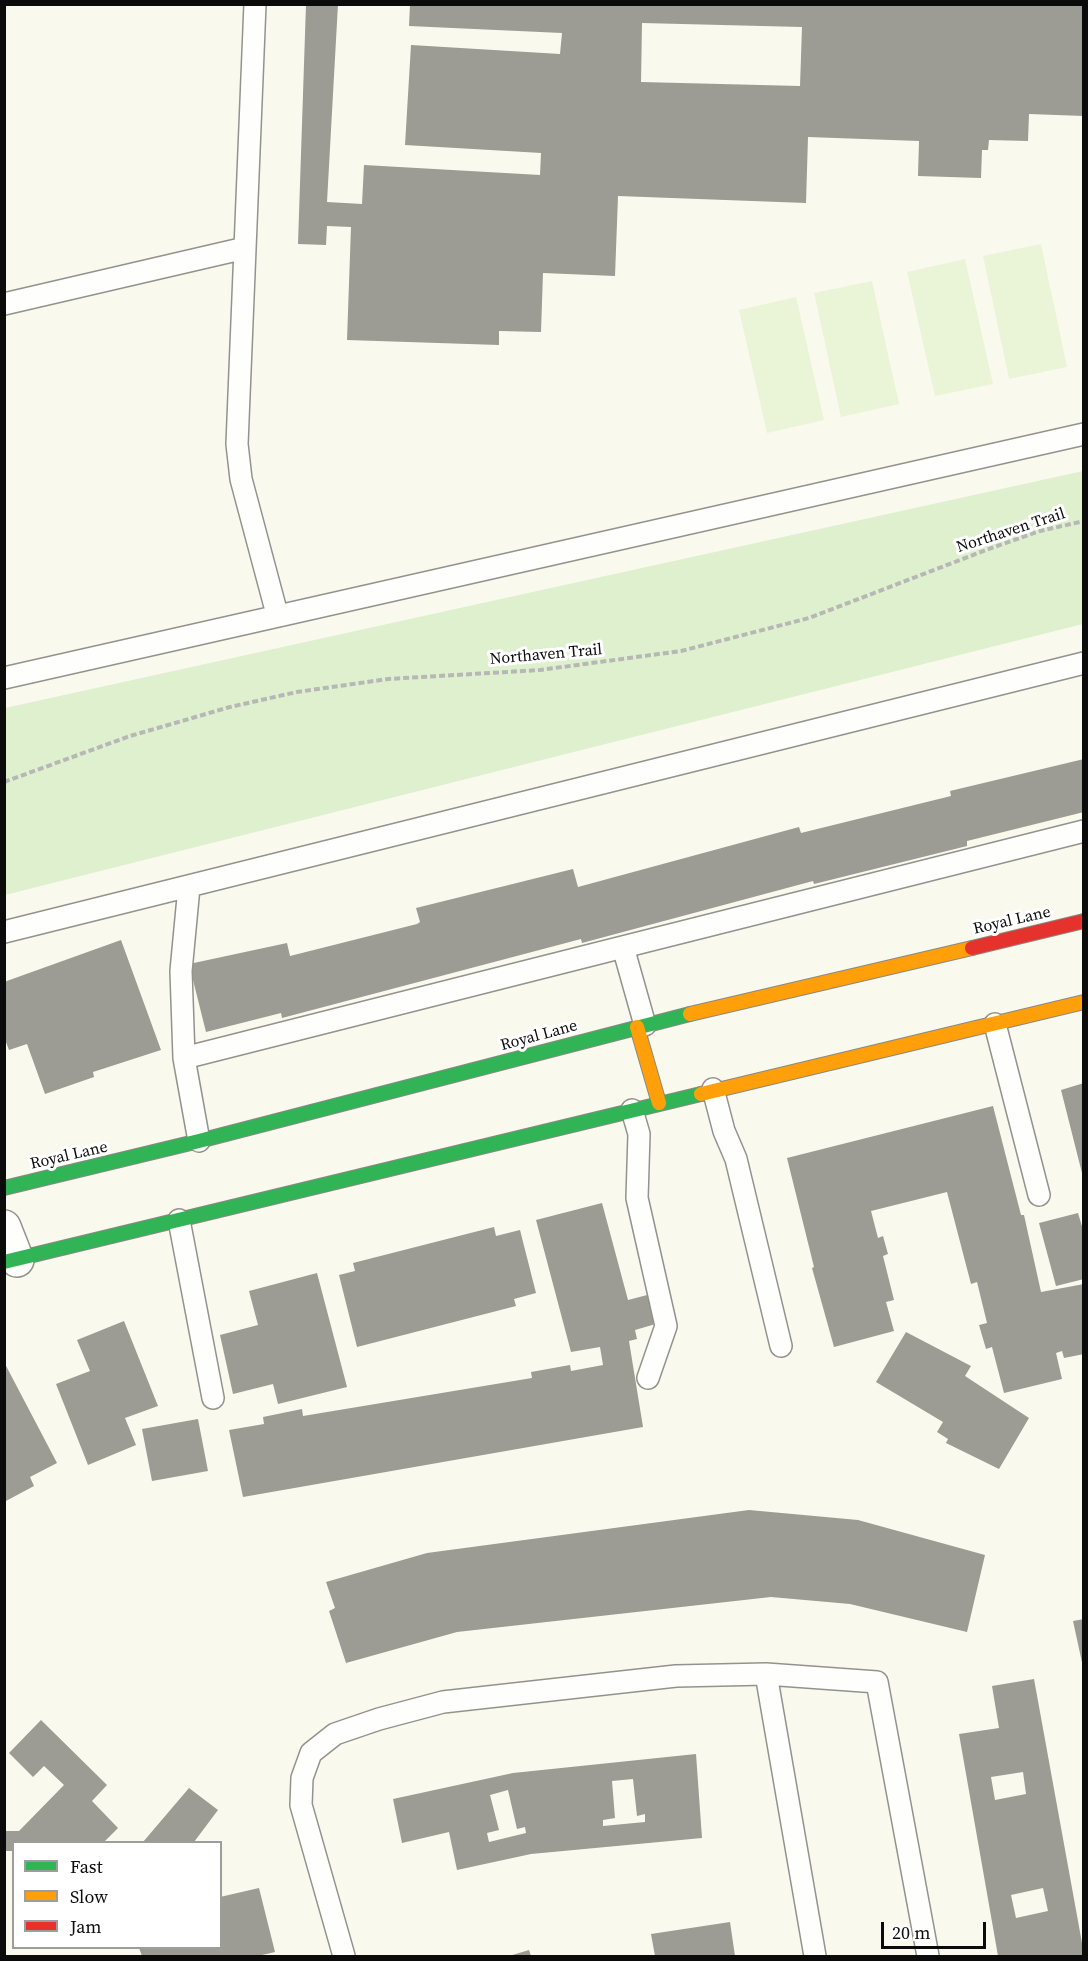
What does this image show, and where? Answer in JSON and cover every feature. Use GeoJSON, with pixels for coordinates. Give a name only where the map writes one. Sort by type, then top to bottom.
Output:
{"type":"FeatureCollection","features":[{"type":"Feature","properties":{"kind":"main road","name":"Royal Lane"},"geometry":{"type":"LineString","coordinates":[[4,1188],[199,1141],[641,1026],[1083,921]]}},
{"type":"Feature","properties":{"kind":"main road"},"geometry":{"type":"LineString","coordinates":[[11,1261],[713,1089],[1083,1002]]}},
{"type":"Feature","properties":{"kind":"main road"},"geometry":{"type":"LineString","coordinates":[[641,1026],[659,1103]]}},
{"type":"Feature","properties":{"kind":"street"},"geometry":{"type":"LineString","coordinates":[[4,1227],[11,1261]]}},
{"type":"Feature","properties":{"kind":"lane"},"geometry":{"type":"LineString","coordinates":[[255,4],[237,444],[241,479],[277,614]]}},
{"type":"Feature","properties":{"kind":"lane"},"geometry":{"type":"LineString","coordinates":[[4,304],[245,248]]}},
{"type":"Feature","properties":{"kind":"lane"},"geometry":{"type":"LineString","coordinates":[[4,678],[277,614],[1083,434]]}},
{"type":"Feature","properties":{"kind":"lane"},"geometry":{"type":"LineString","coordinates":[[4,932],[1083,663]]}},
{"type":"Feature","properties":{"kind":"lane"},"geometry":{"type":"LineString","coordinates":[[183,1058],[1083,831]]}},
{"type":"Feature","properties":{"kind":"lane"},"geometry":{"type":"LineString","coordinates":[[189,887],[181,971],[183,1058],[199,1141]]}},
{"type":"Feature","properties":{"kind":"lane"},"geometry":{"type":"LineString","coordinates":[[622,947],[641,1026]]}},
{"type":"Feature","properties":{"kind":"lane"},"geometry":{"type":"LineString","coordinates":[[995,1024],[1039,1196]]}},
{"type":"Feature","properties":{"kind":"lane"},"geometry":{"type":"LineString","coordinates":[[713,1089],[724,1131],[736,1159],[781,1346]]}},
{"type":"Feature","properties":{"kind":"lane"},"geometry":{"type":"LineString","coordinates":[[632,1110],[639,1134],[637,1198],[666,1326],[648,1378]]}},
{"type":"Feature","properties":{"kind":"lane"},"geometry":{"type":"LineString","coordinates":[[178,1220],[213,1398]]}},
{"type":"Feature","properties":{"kind":"lane"},"geometry":{"type":"LineString","coordinates":[[766,1674],[814,1956]]}},
{"type":"Feature","properties":{"kind":"lane"},"geometry":{"type":"LineString","coordinates":[[344,1956],[301,1805],[302,1778],[311,1753],[335,1734],[379,1719],[443,1702],[676,1676],[766,1674],[878,1682],[928,1956]]}},
{"type":"Feature","properties":{"kind":"path","name":"Northaven Trail"},"geometry":{"type":"LineString","coordinates":[[4,782],[130,736],[230,707],[297,692],[388,679],[540,670],[681,651],[809,618],[986,550],[1040,531],[1083,521]]}},
{"type":"Feature","properties":{"kind":"green space"},"geometry":{"type":"Polygon","coordinates":[[[1041,244],[1067,367],[1009,379],[983,256],[1041,244]]]}},
{"type":"Feature","properties":{"kind":"green space"},"geometry":{"type":"Polygon","coordinates":[[[965,259],[993,384],[935,396],[907,272],[965,259]]]}},
{"type":"Feature","properties":{"kind":"green space"},"geometry":{"type":"Polygon","coordinates":[[[872,281],[899,404],[841,417],[814,293],[872,281]]]}},
{"type":"Feature","properties":{"kind":"green space"},"geometry":{"type":"Polygon","coordinates":[[[796,297],[824,420],[767,433],[739,310],[796,297]]]}},
{"type":"Feature","properties":{"kind":"green space"},"geometry":{"type":"Polygon","coordinates":[[[1083,471],[1083,624],[5,895],[5,708],[1083,471]]]}},
{"type":"Feature","properties":{"kind":"building"},"geometry":{"type":"Polygon","coordinates":[[[306,4],[338,4],[327,202],[362,204],[364,165],[540,175],[541,153],[405,145],[411,45],[560,54],[562,33],[409,26],[410,4],[1084,4],[1084,116],[1029,114],[1028,141],[989,140],[988,150],[982,150],[981,178],[918,176],[919,141],[808,137],[806,203],[618,196],[615,276],[543,273],[541,332],[499,331],[499,345],[347,340],[351,227],[327,226],[326,245],[298,244],[306,4]],[[642,23],[641,82],[800,86],[802,27],[642,23]]]}},
{"type":"Feature","properties":{"kind":"building"},"geometry":{"type":"Polygon","coordinates":[[[1084,759],[1084,812],[967,841],[967,846],[814,884],[813,881],[582,943],[581,939],[282,1018],[281,1013],[206,1032],[189,964],[287,943],[290,956],[417,924],[420,922],[416,908],[573,869],[578,887],[799,827],[801,833],[951,796],[950,791],[1084,759]]]}},
{"type":"Feature","properties":{"kind":"building"},"geometry":{"type":"Polygon","coordinates":[[[121,940],[161,1050],[93,1072],[94,1077],[45,1094],[27,1044],[9,1050],[4,1037],[4,982],[121,940]]]}},
{"type":"Feature","properties":{"kind":"building"},"geometry":{"type":"Polygon","coordinates":[[[1084,1083],[1084,1176],[1083,1177],[1061,1090],[1084,1083]]]}},
{"type":"Feature","properties":{"kind":"building"},"geometry":{"type":"Polygon","coordinates":[[[993,1106],[1021,1215],[1024,1215],[1041,1292],[1084,1284],[1084,1354],[1064,1358],[1062,1351],[1056,1353],[1062,1379],[1004,1393],[992,1347],[986,1349],[979,1325],[987,1323],[977,1282],[971,1284],[947,1192],[871,1211],[878,1238],[883,1236],[888,1254],[883,1256],[894,1300],[886,1302],[894,1331],[834,1347],[812,1268],[814,1267],[787,1158],[993,1106]]]}},
{"type":"Feature","properties":{"kind":"building"},"geometry":{"type":"Polygon","coordinates":[[[602,1203],[628,1300],[651,1294],[659,1323],[635,1330],[637,1339],[629,1341],[643,1427],[243,1497],[229,1430],[264,1424],[263,1417],[302,1409],[303,1416],[532,1378],[531,1372],[570,1365],[571,1371],[603,1365],[600,1347],[571,1352],[536,1220],[602,1203]]]}},
{"type":"Feature","properties":{"kind":"building"},"geometry":{"type":"Polygon","coordinates":[[[1078,1213],[1084,1233],[1084,1279],[1056,1286],[1039,1223],[1078,1213]]]}},
{"type":"Feature","properties":{"kind":"building"},"geometry":{"type":"Polygon","coordinates":[[[494,1227],[496,1236],[520,1230],[536,1293],[514,1299],[516,1306],[357,1347],[339,1275],[355,1271],[353,1263],[494,1227]]]}},
{"type":"Feature","properties":{"kind":"building"},"geometry":{"type":"Polygon","coordinates":[[[317,1273],[347,1387],[278,1404],[273,1384],[233,1394],[220,1335],[258,1325],[249,1291],[317,1273]]]}},
{"type":"Feature","properties":{"kind":"building"},"geometry":{"type":"Polygon","coordinates":[[[124,1321],[158,1406],[125,1418],[136,1445],[88,1465],[56,1384],[90,1371],[77,1340],[124,1321]]]}},
{"type":"Feature","properties":{"kind":"building"},"geometry":{"type":"Polygon","coordinates":[[[906,1332],[971,1366],[965,1376],[1029,1418],[999,1469],[946,1443],[948,1439],[937,1432],[943,1422],[876,1382],[906,1332]]]}},
{"type":"Feature","properties":{"kind":"building"},"geometry":{"type":"Polygon","coordinates":[[[4,1362],[57,1463],[30,1477],[34,1486],[4,1502],[4,1362]]]}},
{"type":"Feature","properties":{"kind":"building"},"geometry":{"type":"Polygon","coordinates":[[[198,1419],[208,1471],[152,1481],[142,1429],[198,1419]]]}},
{"type":"Feature","properties":{"kind":"building"},"geometry":{"type":"Polygon","coordinates":[[[749,1510],[858,1520],[985,1555],[967,1632],[850,1604],[771,1597],[457,1632],[346,1663],[329,1611],[335,1608],[326,1582],[427,1553],[749,1510]]]}},
{"type":"Feature","properties":{"kind":"building"},"geometry":{"type":"Polygon","coordinates":[[[1084,1619],[1084,1667],[1083,1667],[1073,1621],[1084,1619]]]}},
{"type":"Feature","properties":{"kind":"building"},"geometry":{"type":"Polygon","coordinates":[[[1034,1679],[1084,1956],[998,1956],[959,1734],[999,1728],[992,1686],[1034,1679]],[[1023,1772],[991,1777],[995,1800],[1026,1794],[1023,1772]],[[1043,1888],[1011,1895],[1016,1918],[1048,1911],[1043,1888]]]}},
{"type":"Feature","properties":{"kind":"building"},"geometry":{"type":"Polygon","coordinates":[[[41,1720],[107,1785],[92,1801],[118,1828],[105,1841],[12,1841],[12,1851],[4,1851],[4,1831],[19,1831],[64,1785],[44,1766],[33,1777],[9,1753],[41,1720]]]}},
{"type":"Feature","properties":{"kind":"building"},"geometry":{"type":"Polygon","coordinates":[[[696,1754],[702,1838],[531,1854],[457,1870],[449,1832],[402,1843],[393,1799],[513,1773],[696,1754]],[[633,1779],[612,1781],[615,1818],[603,1820],[603,1826],[645,1822],[645,1814],[637,1816],[633,1779]],[[508,1790],[490,1795],[499,1830],[487,1833],[489,1842],[526,1833],[525,1827],[517,1829],[508,1790]]]}},
{"type":"Feature","properties":{"kind":"building"},"geometry":{"type":"Polygon","coordinates":[[[189,1788],[218,1810],[195,1841],[144,1841],[189,1788]]]}},
{"type":"Feature","properties":{"kind":"building"},"geometry":{"type":"Polygon","coordinates":[[[259,1888],[275,1952],[258,1956],[142,1956],[139,1949],[222,1949],[222,1897],[259,1888]]]}},
{"type":"Feature","properties":{"kind":"building"},"geometry":{"type":"Polygon","coordinates":[[[730,1922],[735,1956],[655,1956],[651,1934],[730,1922]]]}},
{"type":"Feature","properties":{"kind":"building"},"geometry":{"type":"Polygon","coordinates":[[[529,1950],[531,1956],[509,1956],[529,1950]]]}},
{"type":"Feature","properties":{"kind":"traffic: fast"},"geometry":{"type":"LineString","coordinates":[[4,1188],[199,1141],[690,1014]]}},
{"type":"Feature","properties":{"kind":"traffic: fast"},"geometry":{"type":"LineString","coordinates":[[4,1262],[701,1094]]}},
{"type":"Feature","properties":{"kind":"traffic: slow"},"geometry":{"type":"LineString","coordinates":[[690,1014],[972,948]]}},
{"type":"Feature","properties":{"kind":"traffic: slow"},"geometry":{"type":"LineString","coordinates":[[701,1094],[1084,1002]]}},
{"type":"Feature","properties":{"kind":"traffic: slow"},"geometry":{"type":"LineString","coordinates":[[637,1027],[659,1103]]}},
{"type":"Feature","properties":{"kind":"traffic: jam"},"geometry":{"type":"LineString","coordinates":[[972,948],[1084,921]]}}]}
